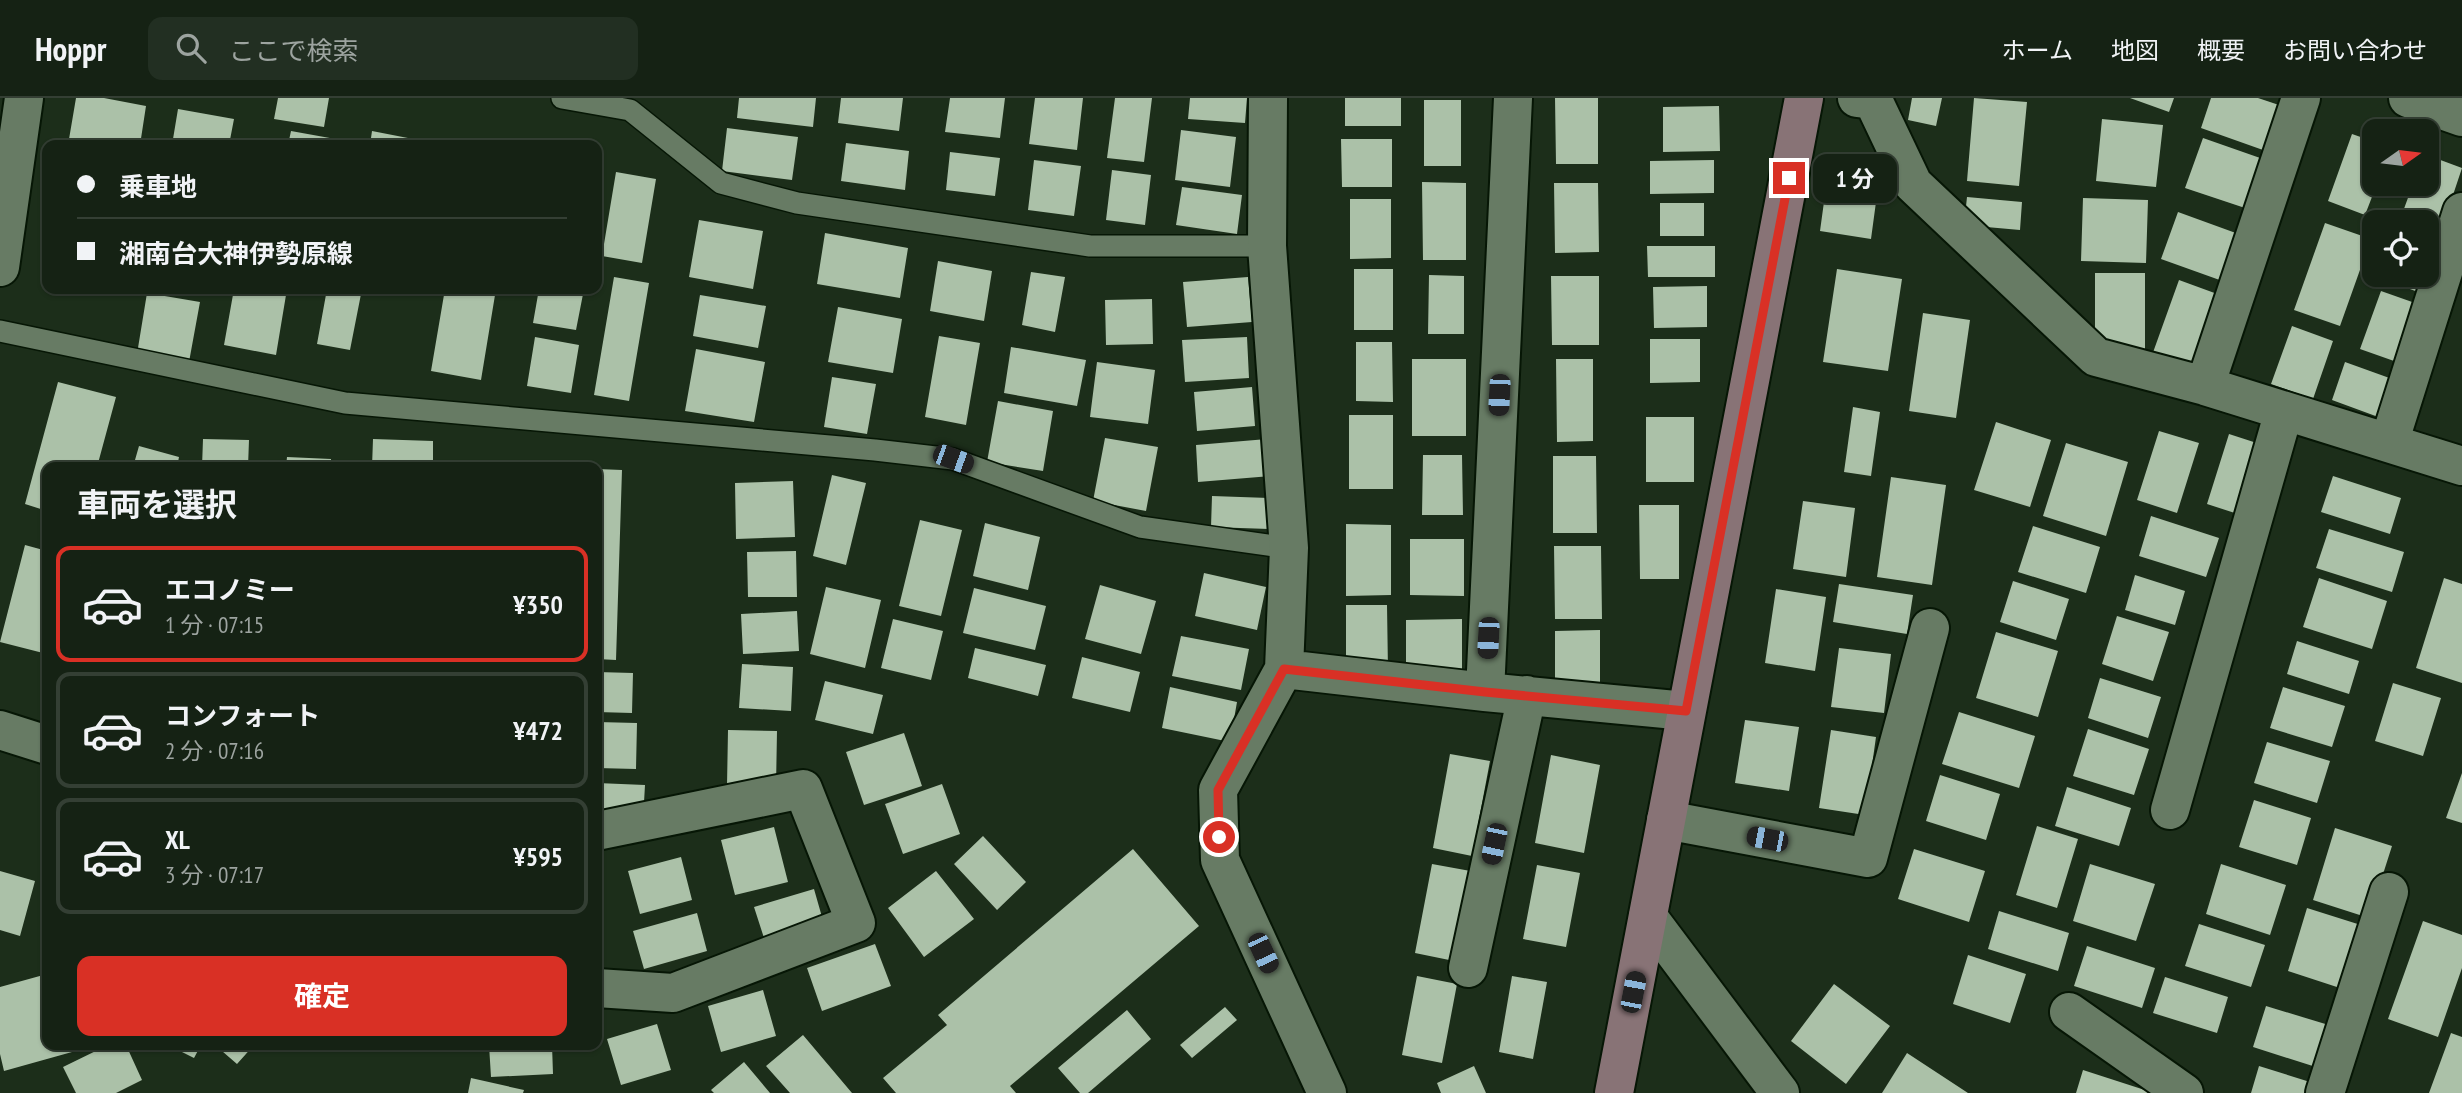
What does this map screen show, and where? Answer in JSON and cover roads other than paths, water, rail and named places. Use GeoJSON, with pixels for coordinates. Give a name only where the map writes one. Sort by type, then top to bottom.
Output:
{"type":"FeatureCollection","features":[{"type":"Feature","properties":{"kind":"main road"},"geometry":{"type":"LineString","coordinates":[[1614,1093],[1804,98]]}},
{"type":"Feature","properties":{"kind":"street"},"geometry":{"type":"LineString","coordinates":[[0,267],[8,160],[24,98]]}},
{"type":"Feature","properties":{"kind":"street"},"geometry":{"type":"LineString","coordinates":[[1268,98],[1267,246],[1289,548],[1284,669],[1218,790],[1220,860],[1327,1093]]}},
{"type":"Feature","properties":{"kind":"street"},"geometry":{"type":"LineString","coordinates":[[1485,692],[1513,98]]}},
{"type":"Feature","properties":{"kind":"street"},"geometry":{"type":"LineString","coordinates":[[1857,98],[1873,100],[1913,184],[2096,356],[2205,386],[2462,466]]}},
{"type":"Feature","properties":{"kind":"street"},"geometry":{"type":"LineString","coordinates":[[2205,386],[2301,98]]}},
{"type":"Feature","properties":{"kind":"street"},"geometry":{"type":"LineString","coordinates":[[2408,98],[2462,117]]}},
{"type":"Feature","properties":{"kind":"street"},"geometry":{"type":"LineString","coordinates":[[2389,443],[2462,212]]}},
{"type":"Feature","properties":{"kind":"street"},"geometry":{"type":"LineString","coordinates":[[2171,810],[2284,411]]}},
{"type":"Feature","properties":{"kind":"street"},"geometry":{"type":"LineString","coordinates":[[1666,820],[1868,858],[1930,628]]}},
{"type":"Feature","properties":{"kind":"street"},"geometry":{"type":"LineString","coordinates":[[1284,669],[1686,711]]}},
{"type":"Feature","properties":{"kind":"street"},"geometry":{"type":"LineString","coordinates":[[1468,968],[1527,695]]}},
{"type":"Feature","properties":{"kind":"street"},"geometry":{"type":"LineString","coordinates":[[0,730],[42,743]]}},
{"type":"Feature","properties":{"kind":"street"},"geometry":{"type":"LineString","coordinates":[[602,830],[803,789],[856,923],[673,993],[602,988]]}},
{"type":"Feature","properties":{"kind":"street"},"geometry":{"type":"LineString","coordinates":[[2325,1093],[2389,892]]}},
{"type":"Feature","properties":{"kind":"street"},"geometry":{"type":"LineString","coordinates":[[1648,917],[1780,1093]]}},
{"type":"Feature","properties":{"kind":"street"},"geometry":{"type":"LineString","coordinates":[[2069,1012],[2183,1093]]}},
{"type":"Feature","properties":{"kind":"lane"},"geometry":{"type":"LineString","coordinates":[[562,98],[630,110],[720,183],[797,203],[1090,246],[1267,246]]}},
{"type":"Feature","properties":{"kind":"lane"},"geometry":{"type":"LineString","coordinates":[[0,331],[345,403],[953,459],[1140,527],[1289,548]]}}]}
